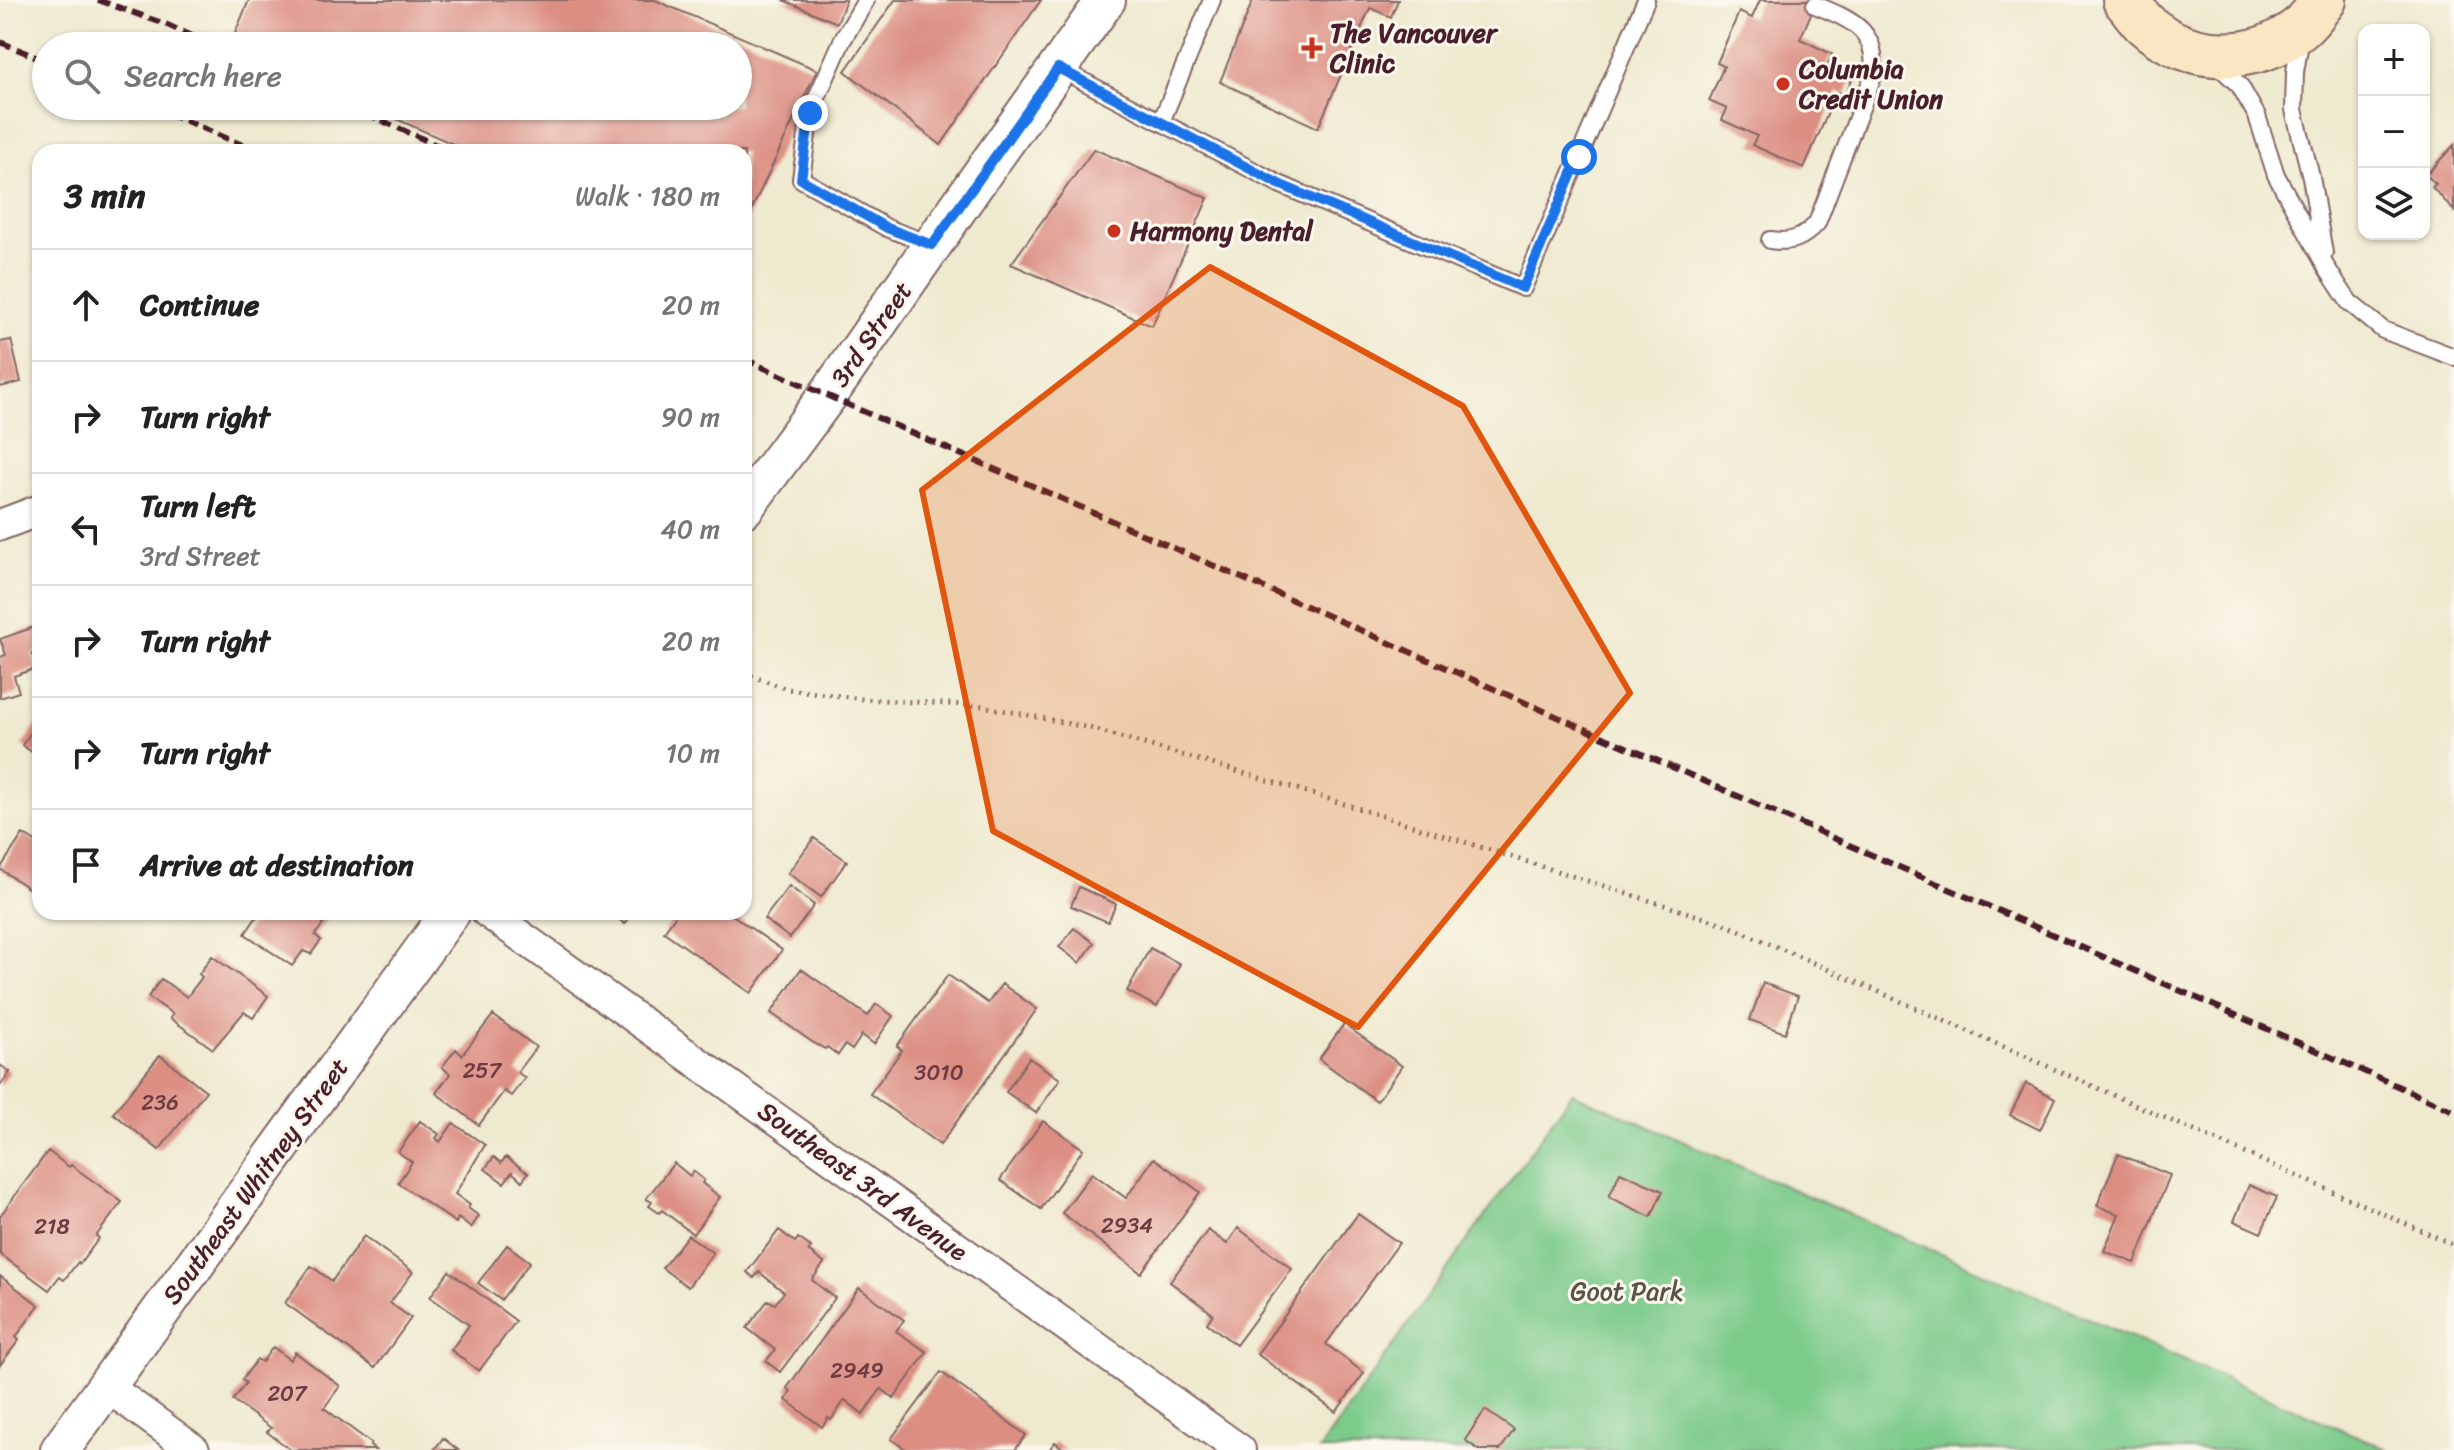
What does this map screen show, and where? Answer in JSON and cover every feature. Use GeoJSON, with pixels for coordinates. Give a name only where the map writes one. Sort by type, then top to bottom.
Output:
{"type":"FeatureCollection","features":[{"type":"Feature","properties":{"kind":"main road"},"geometry":{"type":"LineString","coordinates":[[2125,0],[2145,24],[2172,43],[2203,53],[2229,55],[2256,52],[2281,42],[2319,7]]}},
{"type":"Feature","properties":{"kind":"street","name":"3rd Street"},"geometry":{"type":"LineString","coordinates":[[752,497],[828,395],[1106,0]]}},
{"type":"Feature","properties":{"kind":"street"},"geometry":{"type":"LineString","coordinates":[[0,525],[32,513]]}},
{"type":"Feature","properties":{"kind":"street","name":"Southeast Whitney Street"},"geometry":{"type":"LineString","coordinates":[[60,1450],[445,920]]}},
{"type":"Feature","properties":{"kind":"street","name":"Southeast 3rd Avenue"},"geometry":{"type":"LineString","coordinates":[[498,920],[1240,1450]]}},
{"type":"Feature","properties":{"kind":"street"},"geometry":{"type":"LineString","coordinates":[[106,1386],[194,1450]]}},
{"type":"Feature","properties":{"kind":"lane"},"geometry":{"type":"LineString","coordinates":[[866,0],[842,41],[810,113],[801,179],[887,228],[932,245]]}},
{"type":"Feature","properties":{"kind":"lane"},"geometry":{"type":"LineString","coordinates":[[1161,122],[1212,0]]}},
{"type":"Feature","properties":{"kind":"lane"},"geometry":{"type":"LineString","coordinates":[[1058,68],[1279,184],[1523,288],[1646,0]]}},
{"type":"Feature","properties":{"kind":"lane"},"geometry":{"type":"LineString","coordinates":[[1770,240],[1797,240],[1817,223],[1875,64],[1867,36],[1857,24],[1815,5]]}},
{"type":"Feature","properties":{"kind":"lane"},"geometry":{"type":"LineString","coordinates":[[2319,7],[2295,72],[2294,110],[2311,177],[2326,267]]}},
{"type":"Feature","properties":{"kind":"lane"},"geometry":{"type":"LineString","coordinates":[[2203,53],[2227,72],[2246,96],[2257,116],[2276,175],[2326,267],[2349,302],[2383,330],[2454,357]]}},
{"type":"Feature","properties":{"kind":"path"},"geometry":{"type":"LineString","coordinates":[[752,676],[787,689],[863,699],[982,706],[1090,728],[1297,789],[1727,925],[2454,1245]]}},
{"type":"Feature","properties":{"kind":"highlighted area"},"geometry":{"type":"Polygon","coordinates":[[[1210,267],[1463,406],[1630,693],[1358,1027],[993,831],[922,490],[1210,267]]]}},
{"type":"Feature","properties":{"kind":"green space","name":"Goot Park"},"geometry":{"type":"Polygon","coordinates":[[[1572,1093],[2389,1450],[1319,1450],[1572,1093]]]}},
{"type":"Feature","properties":{"kind":"building"},"geometry":{"type":"Polygon","coordinates":[[[249,0],[655,0],[729,32],[235,32],[249,0]]]}},
{"type":"Feature","properties":{"kind":"building"},"geometry":{"type":"Polygon","coordinates":[[[783,0],[846,0],[837,23],[783,0]]]}},
{"type":"Feature","properties":{"kind":"building"},"geometry":{"type":"Polygon","coordinates":[[[895,0],[1041,0],[941,145],[845,71],[895,0]]]}},
{"type":"Feature","properties":{"kind":"building"},"geometry":{"type":"Polygon","coordinates":[[[1253,0],[1398,0],[1391,17],[1370,8],[1318,128],[1220,82],[1253,0]]]}},
{"type":"Feature","properties":{"kind":"building","name":"Columbia Credit Union"},"geometry":{"type":"Polygon","coordinates":[[[1760,0],[1817,0],[1800,39],[1832,54],[1828,64],[1854,75],[1845,95],[1837,92],[1804,168],[1752,145],[1757,136],[1722,120],[1727,109],[1709,101],[1724,66],[1717,63],[1739,12],[1752,18],[1760,0]]]}},
{"type":"Feature","properties":{"kind":"building"},"geometry":{"type":"Polygon","coordinates":[[[752,42],[817,70],[752,209],[752,144],[453,144],[399,120],[752,120],[752,42]]]}},
{"type":"Feature","properties":{"kind":"building"},"geometry":{"type":"Polygon","coordinates":[[[2454,145],[2454,211],[2432,187],[2436,184],[2430,179],[2430,171],[2454,145]]]}},
{"type":"Feature","properties":{"kind":"building","name":"Harmony Dental"},"geometry":{"type":"Polygon","coordinates":[[[1094,149],[1208,198],[1152,326],[1011,264],[1094,149]]]}},
{"type":"Feature","properties":{"kind":"building"},"geometry":{"type":"Polygon","coordinates":[[[11,340],[21,382],[0,387],[0,342],[11,340]]]}},
{"type":"Feature","properties":{"kind":"building"},"geometry":{"type":"Polygon","coordinates":[[[32,628],[32,670],[14,676],[19,692],[0,698],[0,657],[6,655],[0,639],[32,628]]]}},
{"type":"Feature","properties":{"kind":"building"},"geometry":{"type":"Polygon","coordinates":[[[32,731],[32,752],[22,745],[32,731]]]}},
{"type":"Feature","properties":{"kind":"building"},"geometry":{"type":"Polygon","coordinates":[[[23,834],[32,840],[32,891],[0,869],[23,834]]]}},
{"type":"Feature","properties":{"kind":"building"},"geometry":{"type":"Polygon","coordinates":[[[814,838],[847,861],[821,897],[788,873],[814,838]]]}},
{"type":"Feature","properties":{"kind":"building"},"geometry":{"type":"Polygon","coordinates":[[[789,886],[814,905],[790,938],[764,919],[789,886]]]}},
{"type":"Feature","properties":{"kind":"building"},"geometry":{"type":"Polygon","coordinates":[[[1079,887],[1116,904],[1108,922],[1071,906],[1079,887]]]}},
{"type":"Feature","properties":{"kind":"building"},"geometry":{"type":"Polygon","coordinates":[[[255,920],[326,920],[315,935],[321,940],[311,954],[303,951],[292,966],[245,934],[255,920]]]}},
{"type":"Feature","properties":{"kind":"building"},"geometry":{"type":"Polygon","coordinates":[[[672,920],[739,920],[782,950],[751,993],[664,932],[672,920]]]}},
{"type":"Feature","properties":{"kind":"building"},"geometry":{"type":"Polygon","coordinates":[[[1074,928],[1094,943],[1080,963],[1059,947],[1074,928]]]}},
{"type":"Feature","properties":{"kind":"building"},"geometry":{"type":"Polygon","coordinates":[[[1150,948],[1180,964],[1157,1007],[1127,991],[1150,948]]]}},
{"type":"Feature","properties":{"kind":"building"},"geometry":{"type":"Polygon","coordinates":[[[212,956],[268,996],[253,1018],[244,1012],[213,1049],[170,1018],[173,1014],[148,997],[161,979],[187,997],[212,956]]]}},
{"type":"Feature","properties":{"kind":"building"},"geometry":{"type":"Polygon","coordinates":[[[801,969],[868,1016],[876,1004],[893,1016],[874,1044],[862,1035],[852,1050],[845,1045],[838,1055],[812,1042],[771,1013],[801,969]]]}},
{"type":"Feature","properties":{"kind":"building"},"geometry":{"type":"Polygon","coordinates":[[[948,975],[988,1003],[1002,984],[1037,1009],[940,1145],[870,1094],[902,1050],[897,1046],[948,975]]]}},
{"type":"Feature","properties":{"kind":"building"},"geometry":{"type":"Polygon","coordinates":[[[1763,983],[1798,996],[1785,1033],[1750,1020],[1763,983]]]}},
{"type":"Feature","properties":{"kind":"building"},"geometry":{"type":"Polygon","coordinates":[[[493,1015],[536,1047],[517,1072],[525,1078],[511,1096],[504,1091],[479,1125],[436,1093],[450,1074],[442,1067],[456,1049],[462,1055],[493,1015]]]}},
{"type":"Feature","properties":{"kind":"building"},"geometry":{"type":"Polygon","coordinates":[[[1344,1024],[1402,1066],[1377,1101],[1319,1059],[1344,1024]]]}},
{"type":"Feature","properties":{"kind":"building"},"geometry":{"type":"Polygon","coordinates":[[[160,1055],[206,1091],[159,1150],[113,1113],[160,1055]]]}},
{"type":"Feature","properties":{"kind":"building"},"geometry":{"type":"Polygon","coordinates":[[[1029,1058],[1060,1079],[1036,1113],[1006,1092],[1029,1058]]]}},
{"type":"Feature","properties":{"kind":"building"},"geometry":{"type":"Polygon","coordinates":[[[0,1065],[10,1072],[0,1086],[0,1065]]]}},
{"type":"Feature","properties":{"kind":"building"},"geometry":{"type":"Polygon","coordinates":[[[2026,1083],[2055,1098],[2040,1130],[2010,1115],[2026,1083]]]}},
{"type":"Feature","properties":{"kind":"building"},"geometry":{"type":"Polygon","coordinates":[[[420,1121],[439,1134],[436,1138],[440,1142],[453,1123],[485,1145],[455,1194],[479,1216],[471,1228],[458,1218],[456,1223],[398,1183],[412,1162],[398,1152],[420,1121]]]}},
{"type":"Feature","properties":{"kind":"building"},"geometry":{"type":"Polygon","coordinates":[[[1043,1121],[1083,1149],[1041,1209],[1000,1180],[1043,1121]]]}},
{"type":"Feature","properties":{"kind":"building"},"geometry":{"type":"Polygon","coordinates":[[[48,1151],[122,1202],[96,1236],[99,1238],[80,1264],[78,1262],[64,1280],[59,1277],[49,1290],[0,1254],[0,1216],[48,1151]]]}},
{"type":"Feature","properties":{"kind":"building"},"geometry":{"type":"Polygon","coordinates":[[[2118,1154],[2170,1175],[2135,1263],[2104,1251],[2119,1214],[2097,1206],[2118,1154]]]}},
{"type":"Feature","properties":{"kind":"building"},"geometry":{"type":"Polygon","coordinates":[[[494,1157],[501,1163],[506,1157],[528,1173],[522,1181],[512,1172],[504,1183],[485,1169],[494,1157]]]}},
{"type":"Feature","properties":{"kind":"building"},"geometry":{"type":"Polygon","coordinates":[[[1154,1158],[1200,1192],[1141,1273],[1062,1213],[1092,1173],[1126,1198],[1154,1158]]]}},
{"type":"Feature","properties":{"kind":"building"},"geometry":{"type":"Polygon","coordinates":[[[674,1163],[690,1176],[693,1171],[704,1180],[702,1183],[720,1197],[693,1234],[662,1210],[659,1213],[649,1206],[652,1202],[646,1199],[674,1163]]]}},
{"type":"Feature","properties":{"kind":"building"},"geometry":{"type":"Polygon","coordinates":[[[1620,1172],[1663,1191],[1651,1217],[1609,1197],[1620,1172]]]}},
{"type":"Feature","properties":{"kind":"building"},"geometry":{"type":"Polygon","coordinates":[[[2249,1185],[2277,1197],[2261,1233],[2234,1221],[2249,1185]]]}},
{"type":"Feature","properties":{"kind":"building"},"geometry":{"type":"Polygon","coordinates":[[[1358,1214],[1399,1243],[1326,1344],[1364,1373],[1336,1412],[1257,1354],[1358,1214]]]}},
{"type":"Feature","properties":{"kind":"building"},"geometry":{"type":"Polygon","coordinates":[[[1238,1228],[1292,1269],[1236,1345],[1207,1323],[1213,1314],[1170,1282],[1208,1230],[1227,1244],[1238,1228]]]}},
{"type":"Feature","properties":{"kind":"building"},"geometry":{"type":"Polygon","coordinates":[[[779,1230],[795,1242],[798,1238],[811,1247],[808,1251],[824,1263],[812,1280],[835,1298],[780,1372],[766,1361],[775,1350],[747,1328],[768,1300],[775,1304],[784,1292],[759,1272],[754,1278],[747,1272],[779,1230]]]}},
{"type":"Feature","properties":{"kind":"building"},"geometry":{"type":"Polygon","coordinates":[[[688,1235],[713,1253],[688,1287],[662,1268],[688,1235]]]}},
{"type":"Feature","properties":{"kind":"building"},"geometry":{"type":"Polygon","coordinates":[[[364,1236],[413,1272],[390,1303],[411,1318],[375,1368],[285,1303],[311,1266],[332,1281],[364,1236]]]}},
{"type":"Feature","properties":{"kind":"building"},"geometry":{"type":"Polygon","coordinates":[[[507,1245],[530,1262],[501,1300],[478,1283],[507,1245]]]}},
{"type":"Feature","properties":{"kind":"building"},"geometry":{"type":"Polygon","coordinates":[[[449,1271],[516,1321],[479,1371],[451,1350],[469,1325],[430,1297],[449,1271]]]}},
{"type":"Feature","properties":{"kind":"building"},"geometry":{"type":"Polygon","coordinates":[[[0,1276],[39,1305],[0,1365],[0,1276]]]}},
{"type":"Feature","properties":{"kind":"building"},"geometry":{"type":"Polygon","coordinates":[[[859,1288],[904,1320],[896,1331],[927,1352],[894,1398],[881,1389],[863,1414],[845,1400],[822,1427],[786,1400],[791,1391],[787,1388],[859,1288]]]}},
{"type":"Feature","properties":{"kind":"building"},"geometry":{"type":"Polygon","coordinates":[[[273,1347],[290,1360],[295,1352],[340,1386],[324,1408],[371,1443],[375,1450],[291,1450],[267,1432],[271,1428],[233,1400],[246,1383],[242,1380],[257,1359],[262,1362],[273,1347]]]}},
{"type":"Feature","properties":{"kind":"building"},"geometry":{"type":"Polygon","coordinates":[[[941,1372],[1026,1435],[1015,1450],[907,1450],[891,1439],[941,1372]]]}},
{"type":"Feature","properties":{"kind":"building"},"geometry":{"type":"Polygon","coordinates":[[[1485,1410],[1514,1430],[1500,1450],[1479,1450],[1465,1440],[1485,1410]]]}},
{"type":"Feature","properties":{"kind":"building"},"geometry":{"type":"Polygon","coordinates":[[[443,1438],[458,1450],[434,1450],[443,1438]]]}},
{"type":"Feature","properties":{"kind":"building"},"geometry":{"type":"Polygon","coordinates":[[[1055,1442],[1065,1450],[1049,1450],[1055,1442]]]}},
{"type":"Feature","properties":{"kind":"railway"},"geometry":{"type":"LineString","coordinates":[[98,0],[183,32]]}},
{"type":"Feature","properties":{"kind":"railway"},"geometry":{"type":"LineString","coordinates":[[0,42],[32,55]]}},
{"type":"Feature","properties":{"kind":"railway"},"geometry":{"type":"LineString","coordinates":[[184,120],[240,144]]}},
{"type":"Feature","properties":{"kind":"railway"},"geometry":{"type":"LineString","coordinates":[[380,120],[434,144]]}},
{"type":"Feature","properties":{"kind":"railway"},"geometry":{"type":"LineString","coordinates":[[752,363],[2454,1111]]}},
{"type":"Feature","properties":{"kind":"place","name":"The Vancouver Clinic"},"geometry":{"type":"Point","coordinates":[1312,48]}},
{"type":"Feature","properties":{"kind":"place","name":"Columbia Credit Union"},"geometry":{"type":"Point","coordinates":[1783,84]}},
{"type":"Feature","properties":{"kind":"place","name":"Harmony Dental"},"geometry":{"type":"Point","coordinates":[1114,231]}},
{"type":"Feature","properties":{"kind":"route"},"geometry":{"type":"LineString","coordinates":[[810,113],[801,179],[887,228],[932,245],[1058,68],[1279,184],[1523,288],[1579,157]]}}]}
